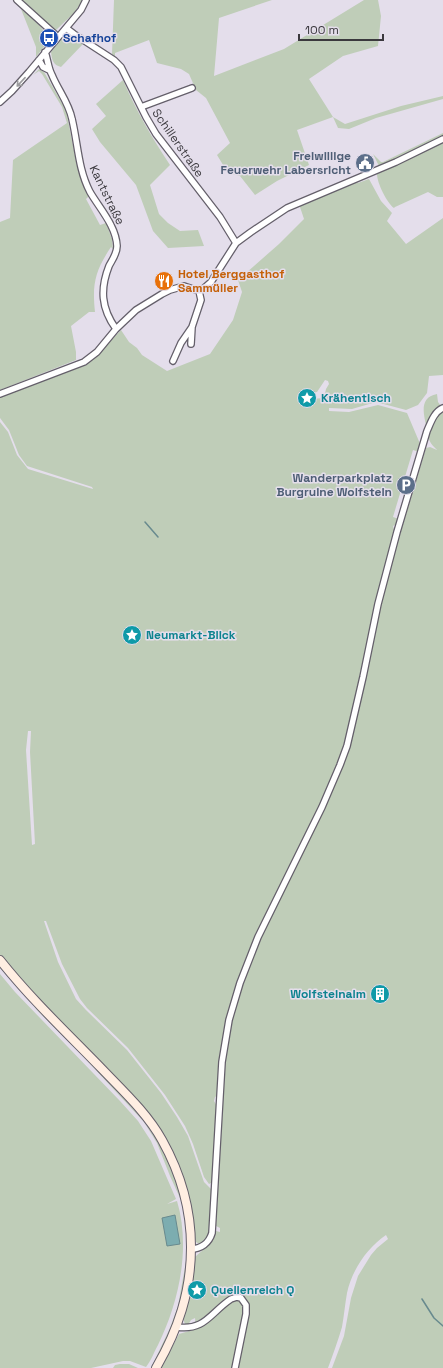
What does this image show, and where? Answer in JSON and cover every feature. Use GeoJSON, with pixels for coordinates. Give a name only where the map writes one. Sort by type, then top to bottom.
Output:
{"type":"FeatureCollection","features":[{"type":"Feature","properties":{"kind":"main road"},"geometry":{"type":"LineString","coordinates":[[0,960],[36,1002],[130,1098],[158,1134],[172,1160],[186,1199],[191,1249],[187,1287],[177,1327],[156,1368]]}},
{"type":"Feature","properties":{"kind":"street"},"geometry":{"type":"LineString","coordinates":[[17,0],[58,37]]}},
{"type":"Feature","properties":{"kind":"street"},"geometry":{"type":"LineString","coordinates":[[0,102],[18,85],[81,10],[86,0]]}},
{"type":"Feature","properties":{"kind":"street","name":"Schillerstraße"},"geometry":{"type":"LineString","coordinates":[[66,28],[118,64],[123,70],[141,107],[160,140],[220,217],[236,243]]}},
{"type":"Feature","properties":{"kind":"street","name":"Kantstraße"},"geometry":{"type":"LineString","coordinates":[[45,52],[50,70],[71,113],[79,160],[85,181],[90,192],[108,220],[116,241],[116,253],[106,275],[102,292],[106,309],[116,329]]}},
{"type":"Feature","properties":{"kind":"street","name":"Kantstraße"},"geometry":{"type":"LineString","coordinates":[[39,60],[43,67],[50,70]]}},
{"type":"Feature","properties":{"kind":"street"},"geometry":{"type":"LineString","coordinates":[[141,107],[192,88]]}},
{"type":"Feature","properties":{"kind":"street"},"geometry":{"type":"LineString","coordinates":[[199,291],[211,282],[236,243],[293,205],[396,162],[443,139]]}},
{"type":"Feature","properties":{"kind":"street"},"geometry":{"type":"LineString","coordinates":[[0,394],[84,362],[97,352],[116,329],[136,310],[162,294],[174,288],[184,286],[199,291]]}},
{"type":"Feature","properties":{"kind":"street"},"geometry":{"type":"LineString","coordinates":[[191,344],[192,327],[201,298],[199,291]]}},
{"type":"Feature","properties":{"kind":"street"},"geometry":{"type":"LineString","coordinates":[[173,361],[181,343],[192,327]]}},
{"type":"Feature","properties":{"kind":"street"},"geometry":{"type":"LineString","coordinates":[[191,1249],[198,1249],[202,1247],[212,1233],[222,1062],[229,1020],[240,983],[258,937],[322,807],[347,746],[378,604],[397,532],[427,431],[434,415],[443,408]]}},
{"type":"Feature","properties":{"kind":"street"},"geometry":{"type":"LineString","coordinates":[[177,1327],[189,1328],[198,1326],[231,1299],[237,1297],[241,1298],[246,1305],[246,1314],[235,1368]]}},
{"type":"Feature","properties":{"kind":"shaded area"},"geometry":{"type":"Polygon","coordinates":[[[21,0],[83,0],[74,13],[55,31],[21,0]]]}},
{"type":"Feature","properties":{"kind":"shaded area"},"geometry":{"type":"Polygon","coordinates":[[[114,0],[272,0],[219,18],[214,76],[284,49],[364,0],[378,0],[381,16],[378,46],[343,56],[309,79],[333,117],[297,130],[309,165],[277,181],[255,195],[240,176],[228,173],[217,155],[230,143],[206,98],[196,90],[189,74],[181,69],[157,63],[149,40],[115,53],[115,57],[112,54],[114,0]]]}},
{"type":"Feature","properties":{"kind":"shaded area"},"geometry":{"type":"Polygon","coordinates":[[[21,9],[38,24],[47,38],[47,43],[36,57],[36,47],[21,9]]]}},
{"type":"Feature","properties":{"kind":"shaded area"},"geometry":{"type":"Polygon","coordinates":[[[66,32],[83,44],[61,67],[53,62],[51,52],[66,32]]]}},
{"type":"Feature","properties":{"kind":"shaded area"},"geometry":{"type":"Polygon","coordinates":[[[39,69],[44,72],[66,110],[77,166],[89,196],[86,199],[100,225],[106,223],[112,239],[113,249],[111,247],[101,263],[96,278],[94,293],[95,312],[89,312],[71,326],[76,360],[0,390],[0,222],[10,218],[13,160],[67,123],[62,107],[42,74],[39,71],[33,75],[39,69]]]}},
{"type":"Feature","properties":{"kind":"shaded area"},"geometry":{"type":"Polygon","coordinates":[[[123,80],[145,124],[170,165],[150,185],[159,214],[168,223],[180,231],[198,230],[204,246],[168,248],[153,231],[136,185],[100,142],[92,129],[106,116],[96,104],[123,80]]]}},
{"type":"Feature","properties":{"kind":"shaded area"},"geometry":{"type":"Polygon","coordinates":[[[443,96],[443,99],[376,118],[349,129],[338,128],[333,117],[345,124],[401,106],[443,96]]]}},
{"type":"Feature","properties":{"kind":"shaded area"},"geometry":{"type":"Polygon","coordinates":[[[443,133],[443,136],[438,139],[379,166],[373,154],[381,162],[383,162],[443,133]]]}},
{"type":"Feature","properties":{"kind":"shaded area"},"geometry":{"type":"Polygon","coordinates":[[[443,142],[443,197],[437,197],[428,192],[394,208],[388,202],[383,192],[377,178],[377,174],[443,142]]]}},
{"type":"Feature","properties":{"kind":"shaded area"},"geometry":{"type":"Polygon","coordinates":[[[369,179],[381,201],[392,213],[387,221],[406,244],[443,218],[443,375],[429,376],[427,393],[418,405],[406,410],[376,402],[352,409],[329,408],[329,411],[349,412],[378,405],[407,413],[421,446],[419,452],[413,450],[393,517],[399,519],[397,524],[393,526],[395,533],[400,534],[426,448],[430,447],[437,450],[430,442],[429,436],[433,424],[443,410],[443,1368],[332,1368],[344,1336],[351,1298],[358,1276],[371,1255],[388,1239],[386,1235],[373,1246],[361,1260],[349,1284],[342,1327],[328,1368],[161,1368],[179,1334],[196,1329],[195,1318],[191,1320],[188,1325],[185,1324],[184,1320],[190,1296],[195,1257],[210,1242],[216,1231],[220,1232],[220,1228],[216,1226],[223,1102],[217,1096],[215,1097],[214,1101],[217,1106],[213,1182],[209,1184],[204,1177],[193,1144],[185,1126],[165,1095],[128,1048],[87,1008],[80,999],[62,964],[46,921],[44,921],[58,962],[76,999],[127,1050],[161,1093],[188,1136],[204,1182],[212,1190],[210,1228],[208,1237],[199,1244],[195,1239],[186,1186],[163,1136],[0,955],[0,422],[8,432],[17,455],[28,469],[93,489],[92,487],[27,466],[19,455],[9,430],[0,418],[0,397],[87,364],[121,330],[129,342],[137,348],[142,355],[167,371],[210,354],[233,320],[242,292],[238,280],[279,244],[304,219],[299,204],[356,181],[358,183],[369,179]],[[325,380],[317,392],[302,395],[299,402],[324,398],[329,384],[328,381],[325,380]],[[28,731],[26,750],[32,845],[35,844],[30,752],[31,731],[28,731]]]}},
{"type":"Feature","properties":{"kind":"shaded area"},"geometry":{"type":"Polygon","coordinates":[[[437,394],[438,402],[441,406],[433,413],[428,425],[426,425],[424,415],[425,402],[428,398],[437,394]]]}},
{"type":"Feature","properties":{"kind":"shaded area"},"geometry":{"type":"Polygon","coordinates":[[[0,966],[30,1001],[31,1003],[0,968],[0,966]]]}},
{"type":"Feature","properties":{"kind":"shaded area"},"geometry":{"type":"Polygon","coordinates":[[[0,974],[15,992],[138,1121],[151,1141],[176,1199],[167,1204],[177,1201],[183,1237],[181,1274],[172,1311],[158,1345],[146,1367],[130,1361],[123,1361],[91,1368],[0,1368],[0,974]]]}},
{"type":"Feature","properties":{"kind":"shaded area"},"geometry":{"type":"Polygon","coordinates":[[[35,1006],[78,1049],[78,1051],[36,1009],[35,1006]]]}},
{"type":"Feature","properties":{"kind":"shaded area"},"geometry":{"type":"Polygon","coordinates":[[[80,1053],[124,1098],[144,1122],[80,1053]]]}},
{"type":"Feature","properties":{"kind":"shaded area"},"geometry":{"type":"Polygon","coordinates":[[[144,1122],[169,1162],[179,1188],[180,1198],[157,1143],[144,1122]]]}},
{"type":"Feature","properties":{"kind":"shaded area"},"geometry":{"type":"Polygon","coordinates":[[[175,1215],[180,1244],[167,1246],[162,1218],[175,1215]]]}},
{"type":"Feature","properties":{"kind":"shaded area"},"geometry":{"type":"Polygon","coordinates":[[[187,1256],[187,1268],[183,1292],[177,1316],[157,1359],[151,1368],[170,1328],[178,1306],[187,1256]]]}},
{"type":"Feature","properties":{"kind":"shaded area"},"geometry":{"type":"Polygon","coordinates":[[[129,1364],[138,1368],[113,1368],[115,1365],[129,1364]]]}},
{"type":"Feature","properties":{"kind":"waterway"},"geometry":{"type":"LineString","coordinates":[[145,522],[158,537]]}},
{"type":"Feature","properties":{"kind":"waterway"},"geometry":{"type":"LineString","coordinates":[[422,1299],[434,1318],[443,1326]]}},
{"type":"Feature","properties":{"kind":"place","name":"Schafhof"},"geometry":{"type":"Point","coordinates":[49,38]}},
{"type":"Feature","properties":{"kind":"place","name":"Freiwillige Feuerwehr Labersricht"},"geometry":{"type":"Point","coordinates":[365,163]}},
{"type":"Feature","properties":{"kind":"place","name":"Hotel Berggasthof Sammüller"},"geometry":{"type":"Point","coordinates":[164,281]}},
{"type":"Feature","properties":{"kind":"place","name":"Krähentisch"},"geometry":{"type":"Point","coordinates":[307,398]}},
{"type":"Feature","properties":{"kind":"place","name":"Wanderparkplatz Burgruine Wolfstein"},"geometry":{"type":"Point","coordinates":[406,485]}},
{"type":"Feature","properties":{"kind":"place","name":"Neumarkt-Blick"},"geometry":{"type":"Point","coordinates":[132,635]}},
{"type":"Feature","properties":{"kind":"place","name":"Wolfsteinalm"},"geometry":{"type":"Point","coordinates":[380,994]}},
{"type":"Feature","properties":{"kind":"place","name":"Quellenreich Q"},"geometry":{"type":"Point","coordinates":[197,1290]}}]}
